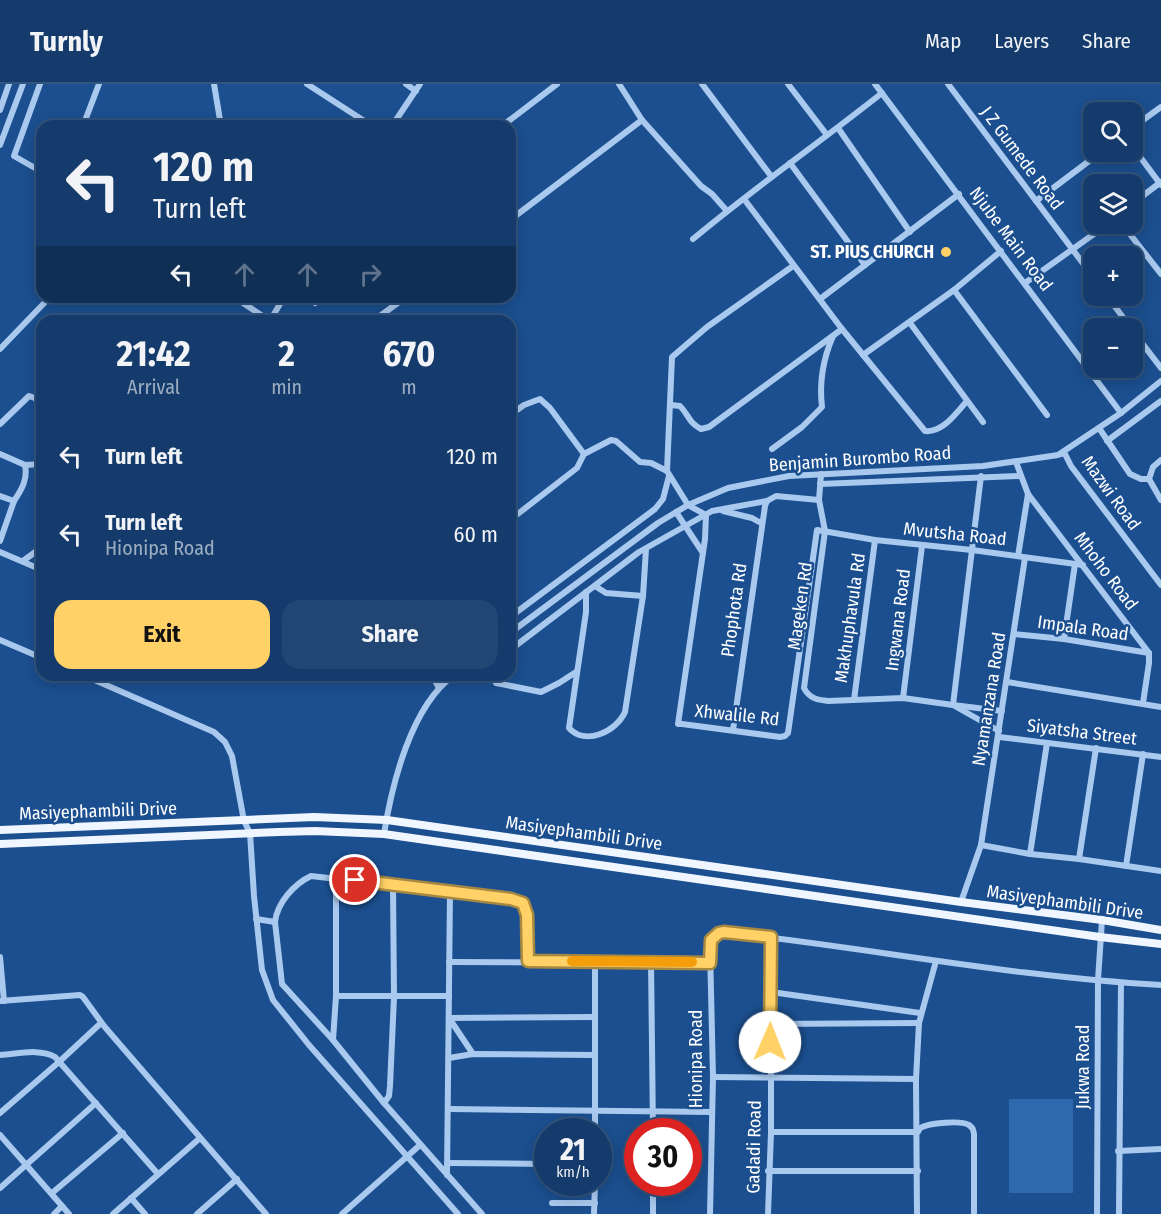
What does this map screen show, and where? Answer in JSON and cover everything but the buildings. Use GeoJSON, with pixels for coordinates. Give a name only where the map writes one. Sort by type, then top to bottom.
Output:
{"type":"FeatureCollection","features":[{"type":"Feature","properties":{"kind":"main road","name":"Masiyephambili Drive"},"geometry":{"type":"LineString","coordinates":[[0,830],[314,817],[387,820],[1161,930]]}},
{"type":"Feature","properties":{"kind":"main road","name":"Masiyephambili Drive"},"geometry":{"type":"LineString","coordinates":[[0,844],[315,831],[384,834],[1161,944]]}},
{"type":"Feature","properties":{"kind":"street"},"geometry":{"type":"LineString","coordinates":[[0,110],[9,84]]}},
{"type":"Feature","properties":{"kind":"street"},"geometry":{"type":"LineString","coordinates":[[0,145],[23,84]]}},
{"type":"Feature","properties":{"kind":"street"},"geometry":{"type":"LineString","coordinates":[[36,169],[14,156],[40,84]]}},
{"type":"Feature","properties":{"kind":"street"},"geometry":{"type":"LineString","coordinates":[[85,120],[99,84]]}},
{"type":"Feature","properties":{"kind":"street"},"geometry":{"type":"LineString","coordinates":[[214,84],[220,120]]}},
{"type":"Feature","properties":{"kind":"street"},"geometry":{"type":"LineString","coordinates":[[307,84],[363,120]]}},
{"type":"Feature","properties":{"kind":"street"},"geometry":{"type":"LineString","coordinates":[[406,84],[416,91]]}},
{"type":"Feature","properties":{"kind":"street"},"geometry":{"type":"LineString","coordinates":[[396,120],[420,84]]}},
{"type":"Feature","properties":{"kind":"street"},"geometry":{"type":"LineString","coordinates":[[510,120],[556,84]]}},
{"type":"Feature","properties":{"kind":"street"},"geometry":{"type":"LineString","coordinates":[[619,84],[642,120],[701,186],[712,194],[727,211]]}},
{"type":"Feature","properties":{"kind":"street"},"geometry":{"type":"LineString","coordinates":[[702,84],[771,176]]}},
{"type":"Feature","properties":{"kind":"street"},"geometry":{"type":"LineString","coordinates":[[788,84],[827,135]]}},
{"type":"Feature","properties":{"kind":"street","name":"Njube Main Road"},"geometry":{"type":"LineString","coordinates":[[875,84],[1121,413]]}},
{"type":"Feature","properties":{"kind":"street","name":"J Z Gumede Road"},"geometry":{"type":"LineString","coordinates":[[948,84],[1083,264]]}},
{"type":"Feature","properties":{"kind":"street"},"geometry":{"type":"LineString","coordinates":[[693,239],[771,176],[882,93]]}},
{"type":"Feature","properties":{"kind":"street"},"geometry":{"type":"LineString","coordinates":[[1143,120],[1161,107]]}},
{"type":"Feature","properties":{"kind":"street"},"geometry":{"type":"LineString","coordinates":[[516,215],[642,120]]}},
{"type":"Feature","properties":{"kind":"street"},"geometry":{"type":"LineString","coordinates":[[838,128],[910,231]]}},
{"type":"Feature","properties":{"kind":"street"},"geometry":{"type":"LineString","coordinates":[[1143,161],[1160,183],[1143,196]]}},
{"type":"Feature","properties":{"kind":"street"},"geometry":{"type":"LineString","coordinates":[[1036,201],[1088,162]]}},
{"type":"Feature","properties":{"kind":"street"},"geometry":{"type":"LineString","coordinates":[[790,163],[865,265]]}},
{"type":"Feature","properties":{"kind":"street"},"geometry":{"type":"LineString","coordinates":[[820,299],[959,194]]}},
{"type":"Feature","properties":{"kind":"street"},"geometry":{"type":"LineString","coordinates":[[744,199],[793,266],[925,432],[944,425],[967,401]]}},
{"type":"Feature","properties":{"kind":"street"},"geometry":{"type":"LineString","coordinates":[[1025,283],[1094,234]]}},
{"type":"Feature","properties":{"kind":"street"},"geometry":{"type":"LineString","coordinates":[[1130,234],[1161,274]]}},
{"type":"Feature","properties":{"kind":"street"},"geometry":{"type":"LineString","coordinates":[[863,355],[954,290],[1001,251]]}},
{"type":"Feature","properties":{"kind":"street"},"geometry":{"type":"LineString","coordinates":[[516,613],[655,509],[663,499],[668,474],[672,357],[707,327],[793,266]]}},
{"type":"Feature","properties":{"kind":"street"},"geometry":{"type":"LineString","coordinates":[[954,290],[1047,415]]}},
{"type":"Feature","properties":{"kind":"street"},"geometry":{"type":"LineString","coordinates":[[0,349],[44,303]]}},
{"type":"Feature","properties":{"kind":"street"},"geometry":{"type":"LineString","coordinates":[[243,303],[261,315]]}},
{"type":"Feature","properties":{"kind":"street"},"geometry":{"type":"LineString","coordinates":[[380,315],[398,303]]}},
{"type":"Feature","properties":{"kind":"street"},"geometry":{"type":"LineString","coordinates":[[1115,306],[1124,318]]}},
{"type":"Feature","properties":{"kind":"street"},"geometry":{"type":"LineString","coordinates":[[910,323],[983,422]]}},
{"type":"Feature","properties":{"kind":"street"},"geometry":{"type":"LineString","coordinates":[[670,405],[680,406],[695,426],[701,429],[709,427],[842,329]]}},
{"type":"Feature","properties":{"kind":"street"},"geometry":{"type":"LineString","coordinates":[[772,449],[802,427],[822,407],[820,398],[822,373],[825,355],[833,336]]}},
{"type":"Feature","properties":{"kind":"street"},"geometry":{"type":"LineString","coordinates":[[1143,344],[1161,368]]}},
{"type":"Feature","properties":{"kind":"street","name":"Benjamin Burombo Road"},"geometry":{"type":"LineString","coordinates":[[516,629],[658,523],[688,505],[728,488],[789,476],[982,466],[1058,455],[1121,413],[1161,381]]}},
{"type":"Feature","properties":{"kind":"street"},"geometry":{"type":"LineString","coordinates":[[0,424],[28,396],[36,400]]}},
{"type":"Feature","properties":{"kind":"street"},"geometry":{"type":"LineString","coordinates":[[516,411],[540,399],[550,408],[584,454]]}},
{"type":"Feature","properties":{"kind":"street"},"geometry":{"type":"LineString","coordinates":[[1107,441],[1161,401]]}},
{"type":"Feature","properties":{"kind":"street"},"geometry":{"type":"LineString","coordinates":[[1099,428],[1130,474],[1141,479],[1149,479]]}},
{"type":"Feature","properties":{"kind":"street"},"geometry":{"type":"LineString","coordinates":[[516,515],[577,468],[584,454],[611,440],[616,441],[640,462],[651,463],[668,474],[688,505],[706,515]]}},
{"type":"Feature","properties":{"kind":"street","name":"Mazwi Road"},"geometry":{"type":"LineString","coordinates":[[1058,455],[1064,452],[1071,466],[1161,585]]}},
{"type":"Feature","properties":{"kind":"street"},"geometry":{"type":"LineString","coordinates":[[0,454],[25,465],[36,464]]}},
{"type":"Feature","properties":{"kind":"street"},"geometry":{"type":"LineString","coordinates":[[1161,460],[1153,467],[1149,479],[1161,500]]}},
{"type":"Feature","properties":{"kind":"street","name":"Mhoho Road"},"geometry":{"type":"LineString","coordinates":[[1016,462],[1028,494],[1079,565],[1149,653]]}},
{"type":"Feature","properties":{"kind":"street"},"geometry":{"type":"LineString","coordinates":[[0,541],[14,501],[27,475],[25,465]]}},
{"type":"Feature","properties":{"kind":"street","name":"Mageken Rd"},"geometry":{"type":"LineString","coordinates":[[821,474],[819,500],[825,531],[804,688],[806,693],[816,699],[854,700]]}},
{"type":"Feature","properties":{"kind":"street"},"geometry":{"type":"LineString","coordinates":[[953,705],[981,476]]}},
{"type":"Feature","properties":{"kind":"street"},"geometry":{"type":"LineString","coordinates":[[820,484],[1020,476]]}},
{"type":"Feature","properties":{"kind":"street"},"geometry":{"type":"LineString","coordinates":[[1018,556],[1028,494]]}},
{"type":"Feature","properties":{"kind":"street"},"geometry":{"type":"LineString","coordinates":[[0,496],[14,501]]}},
{"type":"Feature","properties":{"kind":"street"},"geometry":{"type":"LineString","coordinates":[[516,645],[633,556],[706,515],[717,510],[784,496],[819,500]]}},
{"type":"Feature","properties":{"kind":"street","name":"Phophota Rd"},"geometry":{"type":"LineString","coordinates":[[733,730],[761,524],[769,499]]}},
{"type":"Feature","properties":{"kind":"street"},"geometry":{"type":"LineString","coordinates":[[717,510],[748,516],[761,524]]}},
{"type":"Feature","properties":{"kind":"street"},"geometry":{"type":"LineString","coordinates":[[676,512],[703,553]]}},
{"type":"Feature","properties":{"kind":"street","name":"Xhwalile Rd"},"geometry":{"type":"LineString","coordinates":[[706,515],[707,528],[678,724],[780,737],[788,733],[815,532],[825,531]]}},
{"type":"Feature","properties":{"kind":"street","name":"Mvutsha Road"},"geometry":{"type":"LineString","coordinates":[[825,531],[875,540],[972,550],[1079,565]]}},
{"type":"Feature","properties":{"kind":"street","name":"Makhuphavula Rd"},"geometry":{"type":"LineString","coordinates":[[854,700],[875,540]]}},
{"type":"Feature","properties":{"kind":"street","name":"Ingwana Road"},"geometry":{"type":"LineString","coordinates":[[903,698],[922,546]]}},
{"type":"Feature","properties":{"kind":"street"},"geometry":{"type":"LineString","coordinates":[[586,592],[586,612],[569,728],[578,735],[598,736],[621,718],[625,712],[643,596],[646,549]]}},
{"type":"Feature","properties":{"kind":"street"},"geometry":{"type":"LineString","coordinates":[[23,561],[36,551]]}},
{"type":"Feature","properties":{"kind":"street"},"geometry":{"type":"LineString","coordinates":[[0,552],[36,567]]}},
{"type":"Feature","properties":{"kind":"street","name":"Nyamanzana Road"},"geometry":{"type":"LineString","coordinates":[[961,902],[981,845],[1025,558]]}},
{"type":"Feature","properties":{"kind":"street"},"geometry":{"type":"LineString","coordinates":[[1064,639],[1079,565]]}},
{"type":"Feature","properties":{"kind":"street"},"geometry":{"type":"LineString","coordinates":[[595,586],[606,593],[643,596]]}},
{"type":"Feature","properties":{"kind":"street","name":"Impala Road"},"geometry":{"type":"LineString","coordinates":[[1014,634],[1064,639],[1149,653]]}},
{"type":"Feature","properties":{"kind":"street"},"geometry":{"type":"LineString","coordinates":[[0,640],[36,655]]}},
{"type":"Feature","properties":{"kind":"street"},"geometry":{"type":"LineString","coordinates":[[1143,704],[1149,653]]}},
{"type":"Feature","properties":{"kind":"street"},"geometry":{"type":"LineString","coordinates":[[495,681],[541,692],[576,672]]}},
{"type":"Feature","properties":{"kind":"street"},"geometry":{"type":"LineString","coordinates":[[97,681],[222,737],[234,763],[244,821],[250,833],[262,970],[277,1008],[458,1214]]}},
{"type":"Feature","properties":{"kind":"street"},"geometry":{"type":"LineString","coordinates":[[435,681],[439,688]]}},
{"type":"Feature","properties":{"kind":"street"},"geometry":{"type":"LineString","coordinates":[[384,834],[394,785],[406,747],[419,720],[439,688],[447,681]]}},
{"type":"Feature","properties":{"kind":"street"},"geometry":{"type":"LineString","coordinates":[[1007,682],[1161,707]]}},
{"type":"Feature","properties":{"kind":"street"},"geometry":{"type":"LineString","coordinates":[[854,700],[903,698],[1002,711]]}},
{"type":"Feature","properties":{"kind":"street"},"geometry":{"type":"LineString","coordinates":[[953,705],[999,734]]}},
{"type":"Feature","properties":{"kind":"street","name":"Siyatsha Street"},"geometry":{"type":"LineString","coordinates":[[999,734],[1161,757]]}},
{"type":"Feature","properties":{"kind":"street"},"geometry":{"type":"LineString","coordinates":[[1030,854],[1047,742]]}},
{"type":"Feature","properties":{"kind":"street"},"geometry":{"type":"LineString","coordinates":[[1079,859],[1096,748]]}},
{"type":"Feature","properties":{"kind":"street"},"geometry":{"type":"LineString","coordinates":[[1126,866],[1143,754]]}},
{"type":"Feature","properties":{"kind":"street"},"geometry":{"type":"LineString","coordinates":[[981,845],[1030,854],[1161,871]]}},
{"type":"Feature","properties":{"kind":"street"},"geometry":{"type":"LineString","coordinates":[[482,1214],[282,984],[276,913],[286,897],[304,879],[311,876],[511,899],[523,903],[527,915],[528,961]]}},
{"type":"Feature","properties":{"kind":"street"},"geometry":{"type":"LineString","coordinates":[[333,1040],[336,996],[336,878]]}},
{"type":"Feature","properties":{"kind":"street"},"geometry":{"type":"LineString","coordinates":[[384,1103],[390,1086],[394,996],[393,885]]}},
{"type":"Feature","properties":{"kind":"street"},"geometry":{"type":"LineString","coordinates":[[447,1175],[450,892]]}},
{"type":"Feature","properties":{"kind":"street"},"geometry":{"type":"LineString","coordinates":[[256,919],[275,922]]}},
{"type":"Feature","properties":{"kind":"street","name":"Jukwa Road"},"geometry":{"type":"LineString","coordinates":[[1097,1214],[1098,980],[1102,920]]}},
{"type":"Feature","properties":{"kind":"street","name":"Hionipa Road"},"geometry":{"type":"LineString","coordinates":[[710,1214],[713,1077],[711,940],[724,932],[771,937]]}},
{"type":"Feature","properties":{"kind":"street"},"geometry":{"type":"LineString","coordinates":[[771,937],[936,961],[1121,983],[1161,985]]}},
{"type":"Feature","properties":{"kind":"street","name":"Gadadi Road"},"geometry":{"type":"LineString","coordinates":[[768,1214],[771,1132],[771,937]]}},
{"type":"Feature","properties":{"kind":"street"},"geometry":{"type":"LineString","coordinates":[[0,957],[2,1001],[80,995],[266,1214]]}},
{"type":"Feature","properties":{"kind":"street"},"geometry":{"type":"LineString","coordinates":[[651,961],[653,1118]]}},
{"type":"Feature","properties":{"kind":"street"},"geometry":{"type":"LineString","coordinates":[[917,1214],[916,1079],[919,1023],[936,961]]}},
{"type":"Feature","properties":{"kind":"street"},"geometry":{"type":"LineString","coordinates":[[449,962],[710,963]]}},
{"type":"Feature","properties":{"kind":"street"},"geometry":{"type":"LineString","coordinates":[[595,962],[595,1118]]}},
{"type":"Feature","properties":{"kind":"street"},"geometry":{"type":"LineString","coordinates":[[1119,1214],[1121,983]]}},
{"type":"Feature","properties":{"kind":"street"},"geometry":{"type":"LineString","coordinates":[[771,992],[920,1013]]}},
{"type":"Feature","properties":{"kind":"street"},"geometry":{"type":"LineString","coordinates":[[336,996],[449,996]]}},
{"type":"Feature","properties":{"kind":"street"},"geometry":{"type":"LineString","coordinates":[[449,1018],[595,1017]]}},
{"type":"Feature","properties":{"kind":"street"},"geometry":{"type":"LineString","coordinates":[[449,1018],[473,1054]]}},
{"type":"Feature","properties":{"kind":"street"},"geometry":{"type":"LineString","coordinates":[[0,1113],[102,1023]]}},
{"type":"Feature","properties":{"kind":"street"},"geometry":{"type":"LineString","coordinates":[[770,1024],[919,1023]]}},
{"type":"Feature","properties":{"kind":"street"},"geometry":{"type":"LineString","coordinates":[[0,1055],[49,1053],[158,1174]]}},
{"type":"Feature","properties":{"kind":"street"},"geometry":{"type":"LineString","coordinates":[[449,1058],[473,1054],[594,1055]]}},
{"type":"Feature","properties":{"kind":"street"},"geometry":{"type":"LineString","coordinates":[[713,1077],[916,1079]]}},
{"type":"Feature","properties":{"kind":"street"},"geometry":{"type":"LineString","coordinates":[[0,1188],[96,1103]]}},
{"type":"Feature","properties":{"kind":"street"},"geometry":{"type":"LineString","coordinates":[[449,1109],[711,1112]]}},
{"type":"Feature","properties":{"kind":"street"},"geometry":{"type":"LineString","coordinates":[[918,1132],[920,1128],[930,1124],[963,1123],[973,1129],[974,1214]]}},
{"type":"Feature","properties":{"kind":"street"},"geometry":{"type":"LineString","coordinates":[[771,1132],[918,1132]]}},
{"type":"Feature","properties":{"kind":"street"},"geometry":{"type":"LineString","coordinates":[[52,1193],[123,1133]]}},
{"type":"Feature","properties":{"kind":"street"},"geometry":{"type":"LineString","coordinates":[[0,1136],[69,1214]]}},
{"type":"Feature","properties":{"kind":"street"},"geometry":{"type":"LineString","coordinates":[[113,1214],[200,1138]]}},
{"type":"Feature","properties":{"kind":"street"},"geometry":{"type":"LineString","coordinates":[[342,1214],[420,1145]]}},
{"type":"Feature","properties":{"kind":"street"},"geometry":{"type":"LineString","coordinates":[[1118,1151],[1161,1149]]}},
{"type":"Feature","properties":{"kind":"street"},"geometry":{"type":"LineString","coordinates":[[447,1163],[534,1164]]}},
{"type":"Feature","properties":{"kind":"street"},"geometry":{"type":"LineString","coordinates":[[768,1171],[918,1171]]}},
{"type":"Feature","properties":{"kind":"street"},"geometry":{"type":"LineString","coordinates":[[197,1214],[237,1179]]}},
{"type":"Feature","properties":{"kind":"street"},"geometry":{"type":"LineString","coordinates":[[594,1196],[594,1214]]}},
{"type":"Feature","properties":{"kind":"street"},"geometry":{"type":"LineString","coordinates":[[653,1196],[653,1214]]}},
{"type":"Feature","properties":{"kind":"street"},"geometry":{"type":"LineString","coordinates":[[131,1198],[145,1214]]}},
{"type":"Feature","properties":{"kind":"street"},"geometry":{"type":"LineString","coordinates":[[552,1203],[594,1203]]}},
{"type":"Feature","properties":{"kind":"street"},"geometry":{"type":"LineString","coordinates":[[54,1214],[62,1206]]}},
{"type":"Feature","properties":{"kind":"street"},"geometry":{"type":"LineString","coordinates":[[254,1214],[261,1208]]}},
{"type":"Feature","properties":{"kind":"shaded area"},"geometry":{"type":"Polygon","coordinates":[[[1009,1099],[1073,1099],[1073,1193],[1009,1193],[1009,1099]]]}},
{"type":"Feature","properties":{"kind":"slow traffic"},"geometry":{"type":"LineString","coordinates":[[572,961],[692,962]]}},
{"type":"Feature","properties":{"kind":"place","name":"ST. PIUS CHURCH"},"geometry":{"type":"Point","coordinates":[946,252]}},
{"type":"Feature","properties":{"kind":"route"},"geometry":{"type":"LineString","coordinates":[[355,880],[511,899],[523,903],[527,915],[528,961],[710,963],[711,940],[719,933],[771,937],[770,1042]]}}]}
